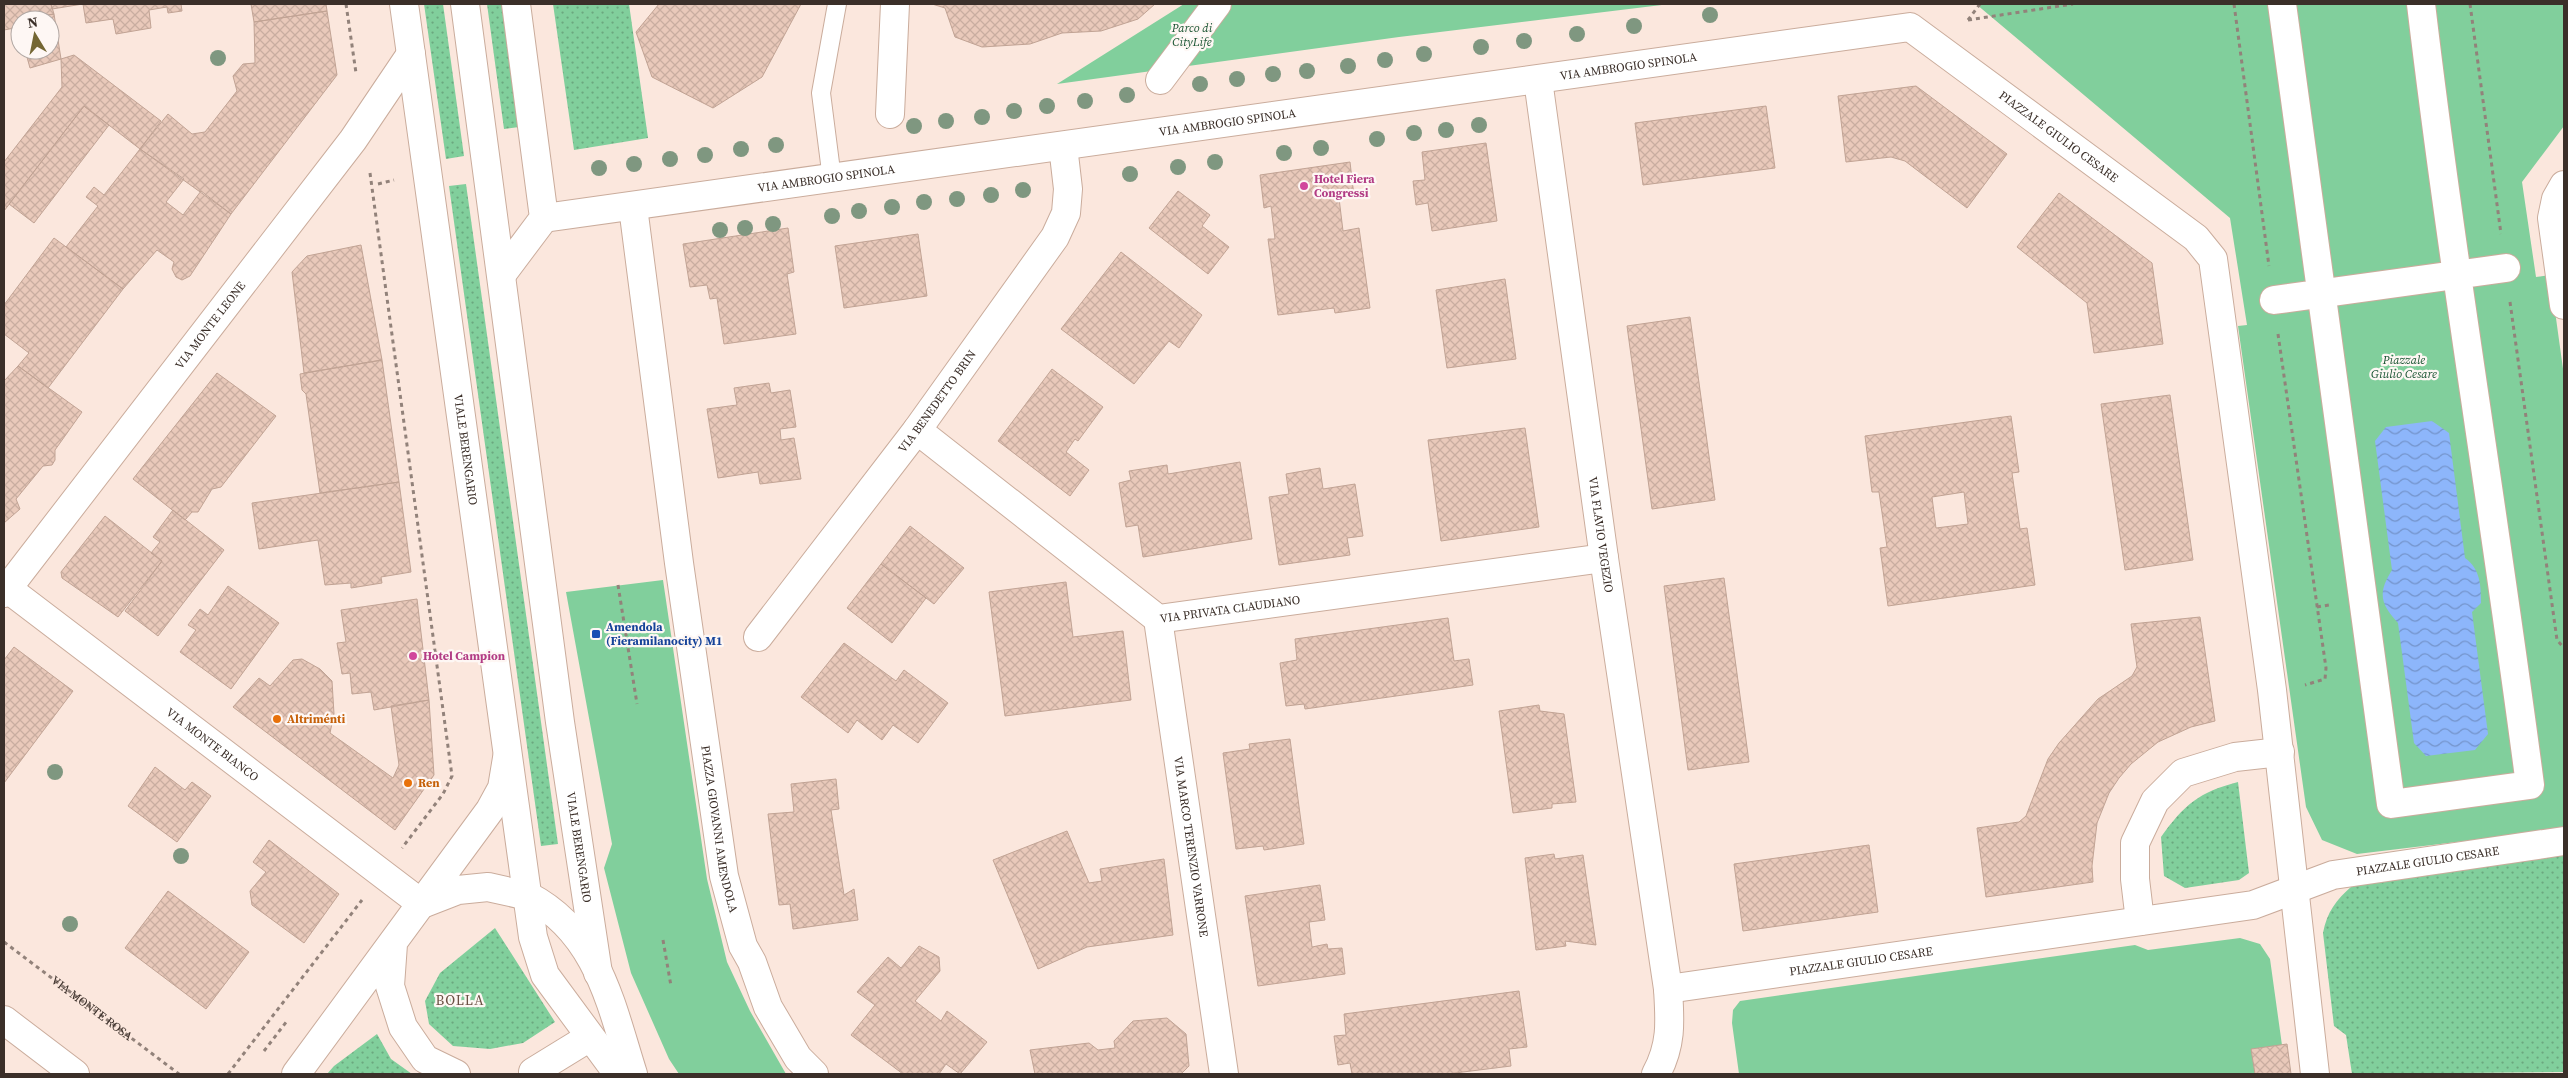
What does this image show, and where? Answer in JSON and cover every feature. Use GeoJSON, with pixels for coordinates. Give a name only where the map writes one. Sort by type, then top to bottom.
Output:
{"type":"FeatureCollection","features":[{"type":"Feature","properties":{"kind":"street","name":"VIALE BERENGARIO"},"geometry":{"type":"LineString","coordinates":[[404,4],[528,896]]}},
{"type":"Feature","properties":{"kind":"street","name":"VIALE BERENGARIO"},"geometry":{"type":"LineString","coordinates":[[465,4],[556,687],[598,973]]}},
{"type":"Feature","properties":{"kind":"street"},"geometry":{"type":"LineString","coordinates":[[502,274],[544,218],[516,4]]}},
{"type":"Feature","properties":{"kind":"street"},"geometry":{"type":"LineString","coordinates":[[890,114],[895,4]]}},
{"type":"Feature","properties":{"kind":"street"},"geometry":{"type":"LineString","coordinates":[[1160,80],[1217,4]]}},
{"type":"Feature","properties":{"kind":"street"},"geometry":{"type":"LineString","coordinates":[[2282,4],[2391,804],[2530,785],[2503,581],[2457,274],[2421,4]]}},
{"type":"Feature","properties":{"kind":"street","name":"VIA AMBROGIO SPINOLA"},"geometry":{"type":"LineString","coordinates":[[544,218],[1910,27]]}},
{"type":"Feature","properties":{"kind":"street","name":"PIAZZALE GIULIO CESARE"},"geometry":{"type":"LineString","coordinates":[[1910,27],[2196,238],[2213,259],[2280,752],[2315,1074]]}},
{"type":"Feature","properties":{"kind":"street","name":"VIA MONTE LEONE"},"geometry":{"type":"LineString","coordinates":[[5,589],[353,140],[411,54]]}},
{"type":"Feature","properties":{"kind":"street","name":"VIA FLAVIO VEGEZIO"},"geometry":{"type":"LineString","coordinates":[[1538,80],[1604,558],[1668,989]]}},
{"type":"Feature","properties":{"kind":"street","name":"VIA BENEDETTO BRIN"},"geometry":{"type":"LineString","coordinates":[[758,637],[917,430],[1055,237],[1066,214],[1068,189],[1063,146]]}},
{"type":"Feature","properties":{"kind":"street"},"geometry":{"type":"LineString","coordinates":[[2564,185],[2556,199],[2552,218],[2564,305]]}},
{"type":"Feature","properties":{"kind":"street","name":"PIAZZA GIOVANNI AMENDOLA"},"geometry":{"type":"LineString","coordinates":[[633,207],[679,563],[724,876],[742,946],[752,962],[768,1007],[798,1058],[814,1074]]}},
{"type":"Feature","properties":{"kind":"street"},"geometry":{"type":"LineString","coordinates":[[2274,300],[2506,268]]}},
{"type":"Feature","properties":{"kind":"street","name":"VIA PRIVATA CLAUDIANO"},"geometry":{"type":"LineString","coordinates":[[917,430],[1158,619],[1604,558]]}},
{"type":"Feature","properties":{"kind":"street","name":"VIA MONTE BIANCO"},"geometry":{"type":"LineString","coordinates":[[5,589],[422,904]]}},
{"type":"Feature","properties":{"kind":"street","name":"VIA MARCO TERENZIO VARRONE"},"geometry":{"type":"LineString","coordinates":[[1158,619],[1224,1074]]}},
{"type":"Feature","properties":{"kind":"street"},"geometry":{"type":"LineString","coordinates":[[296,1074],[393,944],[499,795],[507,770],[506,744]]}},
{"type":"Feature","properties":{"kind":"street"},"geometry":{"type":"LineString","coordinates":[[2140,921],[2135,879],[2135,843],[2155,802],[2183,773],[2235,757],[2280,752]]}},
{"type":"Feature","properties":{"kind":"street","name":"PIAZZALE GIULIO CESARE"},"geometry":{"type":"LineString","coordinates":[[1668,989],[2253,905],[2333,875],[2564,841]]}},
{"type":"Feature","properties":{"kind":"street"},"geometry":{"type":"LineString","coordinates":[[422,904],[458,890],[488,887],[528,896],[548,906],[566,922],[585,945],[609,1000],[633,1074]]}},
{"type":"Feature","properties":{"kind":"street"},"geometry":{"type":"LineString","coordinates":[[528,896],[533,937],[545,975],[618,1074]]}},
{"type":"Feature","properties":{"kind":"street"},"geometry":{"type":"LineString","coordinates":[[393,944],[390,986],[403,1026],[425,1059],[456,1074]]}},
{"type":"Feature","properties":{"kind":"street"},"geometry":{"type":"LineString","coordinates":[[1656,1074],[1666,1056],[1670,1019],[1668,989]]}},
{"type":"Feature","properties":{"kind":"street"},"geometry":{"type":"LineString","coordinates":[[531,1074],[590,1037],[609,1000]]}},
{"type":"Feature","properties":{"kind":"street"},"geometry":{"type":"LineString","coordinates":[[4,1020],[75,1074]]}},
{"type":"Feature","properties":{"kind":"lane"},"geometry":{"type":"LineString","coordinates":[[832,179],[821,93],[837,4]]}},
{"type":"Feature","properties":{"kind":"path"},"geometry":{"type":"LineString","coordinates":[[346,4],[357,80]]}},
{"type":"Feature","properties":{"kind":"path"},"geometry":{"type":"LineString","coordinates":[[1980,4],[1968,20],[2073,4]]}},
{"type":"Feature","properties":{"kind":"path"},"geometry":{"type":"LineString","coordinates":[[2234,4],[2326,668],[2324,679],[2315,684],[2296,686]]}},
{"type":"Feature","properties":{"kind":"path"},"geometry":{"type":"LineString","coordinates":[[2470,4],[2551,603],[2557,640],[2564,648]]}},
{"type":"Feature","properties":{"kind":"path"},"geometry":{"type":"LineString","coordinates":[[369,168],[452,776],[443,794],[400,850]]}},
{"type":"Feature","properties":{"kind":"path"},"geometry":{"type":"LineString","coordinates":[[618,585],[637,704]]}},
{"type":"Feature","properties":{"kind":"path"},"geometry":{"type":"LineString","coordinates":[[228,1074],[363,899]]}},
{"type":"Feature","properties":{"kind":"path"},"geometry":{"type":"LineString","coordinates":[[663,940],[670,986]]}},
{"type":"Feature","properties":{"kind":"path","name":"VIA MONTE ROSA"},"geometry":{"type":"LineString","coordinates":[[4,942],[179,1074]]}},
{"type":"Feature","properties":{"kind":"path"},"geometry":{"type":"LineString","coordinates":[[264,1051],[287,1021]]}},
{"type":"Feature","properties":{"kind":"green space"},"geometry":{"type":"Polygon","coordinates":[[[424,4],[443,4],[464,156],[446,159],[424,4]]]}},
{"type":"Feature","properties":{"kind":"green space"},"geometry":{"type":"Polygon","coordinates":[[[487,4],[502,4],[519,127],[504,129],[487,4]]]}},
{"type":"Feature","properties":{"kind":"green space"},"geometry":{"type":"Polygon","coordinates":[[[553,4],[629,4],[648,138],[574,150],[553,4]]]}},
{"type":"Feature","properties":{"kind":"green space","name":"Parco di CityLife"},"geometry":{"type":"Polygon","coordinates":[[[1184,4],[1670,4],[1399,37],[1057,84],[1184,4]]]}},
{"type":"Feature","properties":{"kind":"green space","name":"Piazzale Giulio Cesare"},"geometry":{"type":"Polygon","coordinates":[[[1976,4],[2564,4],[2564,126],[2522,182],[2536,277],[2550,275],[2564,376],[2564,829],[2357,854],[2322,840],[2306,807],[2238,326],[2247,325],[2230,218],[1976,4]]]}},
{"type":"Feature","properties":{"kind":"green space"},"geometry":{"type":"Polygon","coordinates":[[[466,184],[558,844],[541,846],[449,186],[466,184]]]}},
{"type":"Feature","properties":{"kind":"green space"},"geometry":{"type":"Polygon","coordinates":[[[663,580],[707,879],[727,962],[750,1011],[786,1074],[679,1074],[669,1059],[631,973],[604,868],[612,844],[566,592],[663,580]]]}},
{"type":"Feature","properties":{"kind":"green space"},"geometry":{"type":"Polygon","coordinates":[[[2238,782],[2249,873],[2239,880],[2185,888],[2164,876],[2161,837],[2169,826],[2185,808],[2203,795],[2238,782]]]}},
{"type":"Feature","properties":{"kind":"green space"},"geometry":{"type":"Polygon","coordinates":[[[2564,854],[2564,1072],[2352,1074],[2346,1035],[2334,1026],[2323,933],[2330,913],[2341,896],[2352,886],[2564,854]]]}},
{"type":"Feature","properties":{"kind":"green space"},"geometry":{"type":"Polygon","coordinates":[[[495,928],[555,1022],[523,1043],[490,1049],[453,1046],[429,1024],[425,1001],[440,973],[495,928]]]}},
{"type":"Feature","properties":{"kind":"green space"},"geometry":{"type":"Polygon","coordinates":[[[2240,938],[2260,944],[2270,959],[2286,1074],[1739,1074],[1732,1023],[1733,1010],[1740,1001],[2135,945],[2148,950],[2240,938]]]}},
{"type":"Feature","properties":{"kind":"green space"},"geometry":{"type":"Polygon","coordinates":[[[377,1034],[391,1059],[412,1074],[327,1074],[334,1066],[377,1034]]]}},
{"type":"Feature","properties":{"kind":"water"},"geometry":{"type":"Polygon","coordinates":[[[2432,421],[2449,433],[2465,558],[2477,572],[2480,583],[2481,603],[2472,612],[2488,734],[2475,750],[2426,756],[2414,743],[2398,623],[2388,610],[2383,598],[2384,586],[2392,570],[2375,441],[2386,427],[2432,421]]]}},
{"type":"Feature","properties":{"kind":"building"},"geometry":{"type":"Polygon","coordinates":[[[4,4],[51,4],[53,10],[10,10],[10,29],[4,30],[4,4]]]}},
{"type":"Feature","properties":{"kind":"building"},"geometry":{"type":"Polygon","coordinates":[[[51,4],[83,4],[52,9],[51,4]]]}},
{"type":"Feature","properties":{"kind":"building"},"geometry":{"type":"Polygon","coordinates":[[[83,4],[181,4],[182,11],[168,13],[167,7],[149,10],[151,28],[116,34],[113,19],[86,23],[83,4]]]}},
{"type":"Feature","properties":{"kind":"building"},"geometry":{"type":"Polygon","coordinates":[[[251,4],[326,4],[327,11],[254,22],[251,4]]]}},
{"type":"Feature","properties":{"kind":"building"},"geometry":{"type":"Polygon","coordinates":[[[659,4],[801,4],[762,77],[713,108],[652,77],[636,32],[659,4]]]}},
{"type":"Feature","properties":{"kind":"building"},"geometry":{"type":"Polygon","coordinates":[[[932,4],[1155,4],[1138,19],[1101,31],[1062,33],[1030,44],[982,47],[955,37],[945,8],[932,4]]]}},
{"type":"Feature","properties":{"kind":"building"},"geometry":{"type":"Polygon","coordinates":[[[327,11],[337,75],[231,214],[140,149],[168,114],[192,134],[205,132],[237,91],[233,76],[243,64],[255,63],[254,22],[327,11]]]}},
{"type":"Feature","properties":{"kind":"building"},"geometry":{"type":"Polygon","coordinates":[[[74,55],[161,121],[140,149],[84,106],[4,211],[4,162],[62,87],[61,59],[74,55]]]}},
{"type":"Feature","properties":{"kind":"building"},"geometry":{"type":"Polygon","coordinates":[[[28,60],[58,60],[30,68],[28,60]]]}},
{"type":"Feature","properties":{"kind":"building"},"geometry":{"type":"Polygon","coordinates":[[[1916,86],[2007,154],[1967,208],[1905,161],[1891,157],[1846,162],[1838,96],[1916,86]]]}},
{"type":"Feature","properties":{"kind":"building"},"geometry":{"type":"Polygon","coordinates":[[[84,106],[109,125],[34,223],[9,204],[84,106]]]}},
{"type":"Feature","properties":{"kind":"building"},"geometry":{"type":"Polygon","coordinates":[[[1766,106],[1775,168],[1643,185],[1635,123],[1766,106]]]}},
{"type":"Feature","properties":{"kind":"building"},"geometry":{"type":"Polygon","coordinates":[[[1486,143],[1497,221],[1432,231],[1428,203],[1416,205],[1413,181],[1425,180],[1422,152],[1486,143]]]}},
{"type":"Feature","properties":{"kind":"building"},"geometry":{"type":"Polygon","coordinates":[[[140,149],[184,179],[166,202],[183,215],[201,191],[231,214],[190,276],[182,280],[176,277],[172,269],[174,262],[157,250],[123,289],[66,247],[98,206],[86,197],[94,187],[104,195],[140,149]]]}},
{"type":"Feature","properties":{"kind":"building"},"geometry":{"type":"Polygon","coordinates":[[[1350,162],[1354,196],[1339,198],[1343,231],[1359,228],[1370,308],[1335,313],[1334,308],[1278,315],[1268,239],[1275,239],[1271,206],[1264,208],[1260,175],[1350,162]]]}},
{"type":"Feature","properties":{"kind":"building"},"geometry":{"type":"Polygon","coordinates":[[[1178,191],[1210,215],[1202,226],[1229,247],[1208,274],[1149,228],[1178,191]]]}},
{"type":"Feature","properties":{"kind":"building"},"geometry":{"type":"Polygon","coordinates":[[[2059,193],[2152,263],[2163,344],[2094,353],[2087,303],[2017,247],[2059,193]]]}},
{"type":"Feature","properties":{"kind":"building"},"geometry":{"type":"Polygon","coordinates":[[[788,228],[794,272],[787,274],[796,334],[724,344],[717,298],[710,299],[707,285],[690,287],[683,244],[788,228]]]}},
{"type":"Feature","properties":{"kind":"building"},"geometry":{"type":"Polygon","coordinates":[[[918,234],[927,296],[844,308],[835,246],[918,234]]]}},
{"type":"Feature","properties":{"kind":"building"},"geometry":{"type":"Polygon","coordinates":[[[54,238],[123,289],[48,388],[18,366],[29,353],[4,334],[4,305],[54,238]]]}},
{"type":"Feature","properties":{"kind":"building"},"geometry":{"type":"Polygon","coordinates":[[[361,245],[382,360],[304,373],[292,272],[307,256],[361,245]]]}},
{"type":"Feature","properties":{"kind":"building"},"geometry":{"type":"Polygon","coordinates":[[[1121,252],[1202,315],[1179,348],[1169,341],[1134,384],[1061,329],[1121,252]]]}},
{"type":"Feature","properties":{"kind":"building"},"geometry":{"type":"Polygon","coordinates":[[[1505,279],[1516,359],[1447,368],[1436,290],[1505,279]]]}},
{"type":"Feature","properties":{"kind":"building"},"geometry":{"type":"Polygon","coordinates":[[[1690,317],[1715,500],[1652,509],[1627,326],[1690,317]]]}},
{"type":"Feature","properties":{"kind":"building"},"geometry":{"type":"Polygon","coordinates":[[[382,360],[399,482],[320,493],[306,394],[302,390],[300,374],[382,360]]]}},
{"type":"Feature","properties":{"kind":"building"},"geometry":{"type":"Polygon","coordinates":[[[18,366],[82,412],[55,450],[55,460],[52,465],[43,466],[16,499],[20,509],[4,523],[4,381],[18,366]]]}},
{"type":"Feature","properties":{"kind":"building"},"geometry":{"type":"Polygon","coordinates":[[[1052,369],[1103,407],[1078,441],[1075,439],[1066,452],[1089,470],[1070,496],[998,441],[1052,369]]]}},
{"type":"Feature","properties":{"kind":"building"},"geometry":{"type":"Polygon","coordinates":[[[217,373],[276,416],[221,487],[212,489],[198,512],[192,512],[185,520],[133,479],[217,373]]]}},
{"type":"Feature","properties":{"kind":"building"},"geometry":{"type":"Polygon","coordinates":[[[769,383],[771,393],[790,390],[796,427],[780,429],[781,440],[794,438],[801,479],[760,484],[758,472],[718,478],[707,409],[737,405],[734,388],[769,383]]]}},
{"type":"Feature","properties":{"kind":"building"},"geometry":{"type":"Polygon","coordinates":[[[2170,395],[2193,560],[2125,570],[2101,404],[2170,395]]]}},
{"type":"Feature","properties":{"kind":"building"},"geometry":{"type":"Polygon","coordinates":[[[2011,416],[2019,472],[2012,473],[2020,529],[2027,528],[2035,585],[1888,606],[1880,548],[1887,547],[1879,492],[1872,492],[1865,436],[2011,416]],[[1964,492],[1932,497],[1936,528],[1968,524],[1964,492]]]}},
{"type":"Feature","properties":{"kind":"building"},"geometry":{"type":"Polygon","coordinates":[[[1525,428],[1539,527],[1441,541],[1428,440],[1525,428]]]}},
{"type":"Feature","properties":{"kind":"building"},"geometry":{"type":"Polygon","coordinates":[[[1240,462],[1252,539],[1143,557],[1138,525],[1126,527],[1119,483],[1131,480],[1129,471],[1167,465],[1168,474],[1240,462]]]}},
{"type":"Feature","properties":{"kind":"building"},"geometry":{"type":"Polygon","coordinates":[[[1320,468],[1323,489],[1355,484],[1363,536],[1347,538],[1350,555],[1279,565],[1269,497],[1289,494],[1286,474],[1320,468]]]}},
{"type":"Feature","properties":{"kind":"building"},"geometry":{"type":"Polygon","coordinates":[[[399,482],[411,572],[381,577],[382,583],[351,588],[351,583],[325,585],[318,540],[259,549],[252,503],[399,482]]]}},
{"type":"Feature","properties":{"kind":"building"},"geometry":{"type":"Polygon","coordinates":[[[173,510],[224,550],[158,636],[125,611],[162,561],[151,553],[160,542],[153,537],[173,510]]]}},
{"type":"Feature","properties":{"kind":"building"},"geometry":{"type":"Polygon","coordinates":[[[105,516],[162,561],[118,617],[62,578],[61,572],[105,516]]]}},
{"type":"Feature","properties":{"kind":"building"},"geometry":{"type":"Polygon","coordinates":[[[910,526],[964,568],[934,604],[881,564],[910,526]]]}},
{"type":"Feature","properties":{"kind":"building"},"geometry":{"type":"Polygon","coordinates":[[[881,564],[926,598],[892,643],[847,608],[881,564]]]}},
{"type":"Feature","properties":{"kind":"building"},"geometry":{"type":"Polygon","coordinates":[[[1724,578],[1749,762],[1688,770],[1664,586],[1724,578]]]}},
{"type":"Feature","properties":{"kind":"building"},"geometry":{"type":"Polygon","coordinates":[[[1066,582],[1073,637],[1123,631],[1131,700],[1005,716],[989,592],[1066,582]]]}},
{"type":"Feature","properties":{"kind":"building"},"geometry":{"type":"Polygon","coordinates":[[[228,586],[279,623],[231,689],[180,652],[196,630],[188,625],[200,609],[208,615],[228,586]]]}},
{"type":"Feature","properties":{"kind":"building"},"geometry":{"type":"Polygon","coordinates":[[[417,599],[429,700],[374,710],[371,692],[352,694],[350,673],[342,674],[337,643],[346,642],[341,610],[417,599]]]}},
{"type":"Feature","properties":{"kind":"building"},"geometry":{"type":"Polygon","coordinates":[[[2200,617],[2215,721],[2191,727],[2158,742],[2131,764],[2119,778],[2109,793],[2097,823],[2092,866],[2093,882],[1986,897],[1977,828],[2019,822],[2026,816],[2048,759],[2059,743],[2098,699],[2132,676],[2137,667],[2131,624],[2200,617]]]}},
{"type":"Feature","properties":{"kind":"building"},"geometry":{"type":"Polygon","coordinates":[[[1448,618],[1454,661],[1469,659],[1473,685],[1305,709],[1304,704],[1286,706],[1280,663],[1297,660],[1295,639],[1448,618]]]}},
{"type":"Feature","properties":{"kind":"building"},"geometry":{"type":"Polygon","coordinates":[[[844,643],[896,681],[904,670],[948,703],[918,743],[893,725],[882,740],[857,720],[848,733],[801,697],[844,643]]]}},
{"type":"Feature","properties":{"kind":"building"},"geometry":{"type":"Polygon","coordinates":[[[14,647],[73,691],[4,783],[4,660],[14,647]]]}},
{"type":"Feature","properties":{"kind":"building"},"geometry":{"type":"Polygon","coordinates":[[[302,659],[320,669],[332,681],[334,714],[330,733],[393,778],[399,765],[391,706],[429,700],[434,775],[395,830],[233,707],[259,678],[270,686],[293,660],[302,659]]]}},
{"type":"Feature","properties":{"kind":"building"},"geometry":{"type":"Polygon","coordinates":[[[1539,705],[1540,711],[1564,714],[1576,802],[1552,804],[1552,808],[1513,813],[1499,711],[1539,705]]]}},
{"type":"Feature","properties":{"kind":"building"},"geometry":{"type":"Polygon","coordinates":[[[1290,739],[1304,844],[1264,850],[1263,846],[1236,849],[1223,753],[1250,749],[1249,744],[1290,739]]]}},
{"type":"Feature","properties":{"kind":"building"},"geometry":{"type":"Polygon","coordinates":[[[155,767],[185,790],[192,782],[211,796],[177,842],[128,806],[155,767]]]}},
{"type":"Feature","properties":{"kind":"building"},"geometry":{"type":"Polygon","coordinates":[[[836,779],[839,809],[831,810],[844,895],[854,889],[858,920],[793,929],[790,904],[779,905],[768,814],[794,812],[791,784],[836,779]]]}},
{"type":"Feature","properties":{"kind":"building"},"geometry":{"type":"Polygon","coordinates":[[[1067,831],[1089,883],[1102,881],[1100,869],[1164,859],[1173,935],[1087,947],[1038,969],[993,860],[1067,831]]]}},
{"type":"Feature","properties":{"kind":"building"},"geometry":{"type":"Polygon","coordinates":[[[269,840],[339,894],[304,943],[252,905],[250,891],[266,872],[253,862],[269,840]]]}},
{"type":"Feature","properties":{"kind":"building"},"geometry":{"type":"Polygon","coordinates":[[[1869,845],[1878,912],[1743,931],[1734,864],[1869,845]]]}},
{"type":"Feature","properties":{"kind":"building"},"geometry":{"type":"Polygon","coordinates":[[[1554,854],[1555,859],[1583,855],[1596,945],[1565,941],[1566,946],[1536,950],[1525,858],[1554,854]]]}},
{"type":"Feature","properties":{"kind":"building"},"geometry":{"type":"Polygon","coordinates":[[[1320,885],[1325,920],[1309,922],[1312,947],[1327,944],[1328,949],[1342,948],[1345,974],[1258,986],[1245,896],[1320,885]]]}},
{"type":"Feature","properties":{"kind":"building"},"geometry":{"type":"Polygon","coordinates":[[[168,891],[249,952],[206,1009],[125,948],[168,891]]]}},
{"type":"Feature","properties":{"kind":"building"},"geometry":{"type":"Polygon","coordinates":[[[919,946],[939,957],[940,971],[915,1001],[941,1021],[947,1011],[987,1042],[960,1074],[946,1064],[939,1074],[903,1074],[851,1035],[875,1005],[857,992],[888,957],[901,968],[919,946]]]}},
{"type":"Feature","properties":{"kind":"building"},"geometry":{"type":"Polygon","coordinates":[[[1519,991],[1527,1047],[1509,1049],[1511,1066],[1447,1074],[1352,1074],[1350,1063],[1338,1065],[1334,1036],[1346,1035],[1344,1014],[1519,991]]]}},
{"type":"Feature","properties":{"kind":"building"},"geometry":{"type":"Polygon","coordinates":[[[1167,1018],[1186,1034],[1189,1066],[1181,1074],[1035,1074],[1030,1050],[1089,1043],[1098,1050],[1115,1048],[1114,1041],[1133,1021],[1167,1018]]]}},
{"type":"Feature","properties":{"kind":"building"},"geometry":{"type":"Polygon","coordinates":[[[2287,1044],[2291,1074],[2255,1074],[2251,1049],[2287,1044]]]}},
{"type":"Feature","properties":{"kind":"place","name":"Hotel Fiera Congressi"},"geometry":{"type":"Point","coordinates":[1304,186]}},
{"type":"Feature","properties":{"kind":"place","name":"Amendola (Fieramilanocity) M1"},"geometry":{"type":"Point","coordinates":[596,634]}},
{"type":"Feature","properties":{"kind":"place","name":"Hotel Campion"},"geometry":{"type":"Point","coordinates":[413,656]}},
{"type":"Feature","properties":{"kind":"place","name":"Altriménti"},"geometry":{"type":"Point","coordinates":[277,719]}},
{"type":"Feature","properties":{"kind":"place","name":"Ren"},"geometry":{"type":"Point","coordinates":[408,783]}},
{"type":"Feature","properties":{"kind":"district","name":"BOLLA"},"geometry":{"type":"Point","coordinates":[460,1000]}}]}
